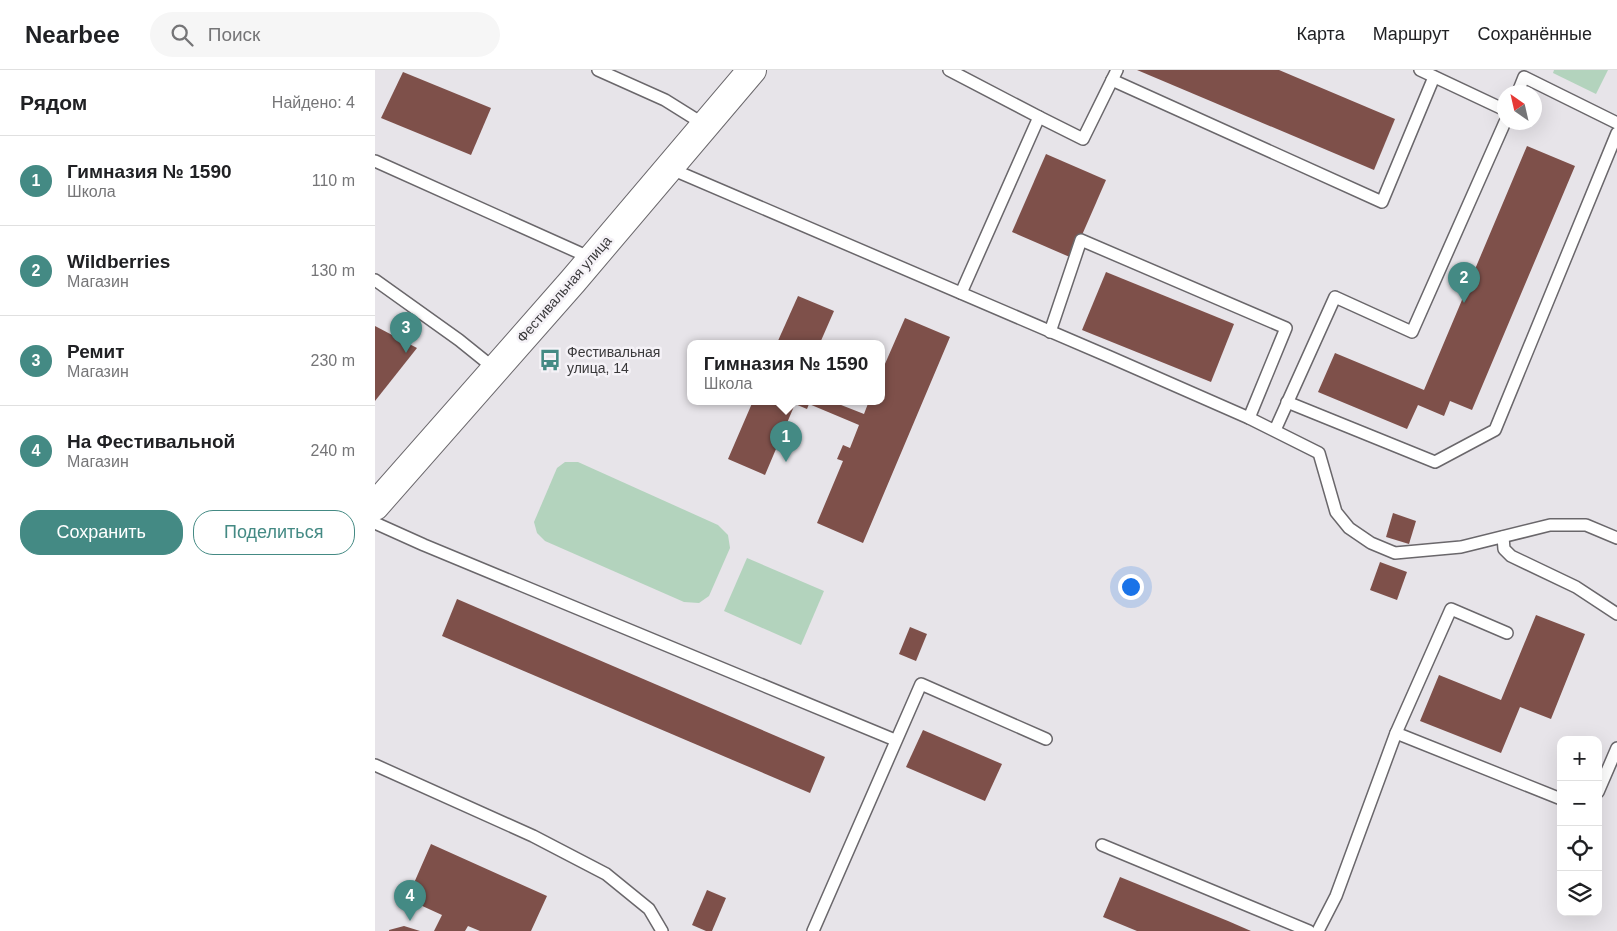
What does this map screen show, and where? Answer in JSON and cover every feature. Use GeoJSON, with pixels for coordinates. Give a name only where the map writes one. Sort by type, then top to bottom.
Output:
{"type":"FeatureCollection","features":[{"type":"Feature","properties":{"kind":"street","name":"Фестивальная улица"},"geometry":{"type":"LineString","coordinates":[[375,506],[752,70]]}},
{"type":"Feature","properties":{"kind":"lane"},"geometry":{"type":"LineString","coordinates":[[598,70],[665,100],[705,125]]}},
{"type":"Feature","properties":{"kind":"lane"},"geometry":{"type":"LineString","coordinates":[[949,70],[1083,139],[1115,75],[1382,202],[1434,77]]}},
{"type":"Feature","properties":{"kind":"lane"},"geometry":{"type":"LineString","coordinates":[[1420,70],[1497,106]]}},
{"type":"Feature","properties":{"kind":"lane"},"geometry":{"type":"LineString","coordinates":[[1521,85],[1525,77],[1541,85]]}},
{"type":"Feature","properties":{"kind":"lane"},"geometry":{"type":"LineString","coordinates":[[1542,86],[1617,123]]}},
{"type":"Feature","properties":{"kind":"lane"},"geometry":{"type":"LineString","coordinates":[[961,293],[1039,117]]}},
{"type":"Feature","properties":{"kind":"lane"},"geometry":{"type":"LineString","coordinates":[[1275,430],[1335,297],[1412,332],[1501,130]]}},
{"type":"Feature","properties":{"kind":"lane"},"geometry":{"type":"LineString","coordinates":[[1287,402],[1435,462],[1495,430],[1617,133]]}},
{"type":"Feature","properties":{"kind":"lane"},"geometry":{"type":"LineString","coordinates":[[375,161],[591,258]]}},
{"type":"Feature","properties":{"kind":"lane"},"geometry":{"type":"LineString","coordinates":[[669,168],[1249,418],[1319,453],[1336,512],[1349,528],[1371,543],[1395,553],[1461,547],[1550,525],[1586,525],[1617,538]]}},
{"type":"Feature","properties":{"kind":"lane"},"geometry":{"type":"LineString","coordinates":[[1050,332],[1081,240],[1277,324],[1286,328],[1249,418]]}},
{"type":"Feature","properties":{"kind":"lane"},"geometry":{"type":"LineString","coordinates":[[375,280],[459,340],[495,369]]}},
{"type":"Feature","properties":{"kind":"lane"},"geometry":{"type":"LineString","coordinates":[[375,523],[423,545],[895,740]]}},
{"type":"Feature","properties":{"kind":"lane"},"geometry":{"type":"LineString","coordinates":[[1503,537],[1504,550],[1511,556],[1577,587],[1617,614]]}},
{"type":"Feature","properties":{"kind":"lane"},"geometry":{"type":"LineString","coordinates":[[1318,931],[1336,896],[1396,733],[1451,608],[1507,633]]}},
{"type":"Feature","properties":{"kind":"lane"},"geometry":{"type":"LineString","coordinates":[[813,931],[921,684],[1046,739]]}},
{"type":"Feature","properties":{"kind":"lane"},"geometry":{"type":"LineString","coordinates":[[1396,733],[1557,797]]}},
{"type":"Feature","properties":{"kind":"lane"},"geometry":{"type":"LineString","coordinates":[[1602,783],[1617,748]]}},
{"type":"Feature","properties":{"kind":"lane"},"geometry":{"type":"LineString","coordinates":[[375,765],[533,836],[606,874],[649,909],[662,931]]}},
{"type":"Feature","properties":{"kind":"lane"},"geometry":{"type":"LineString","coordinates":[[1102,845],[1309,931]]}},
{"type":"Feature","properties":{"kind":"green space"},"geometry":{"type":"Polygon","coordinates":[[[1554,70],[1608,70],[1596,94],[1553,73],[1554,70]]]}},
{"type":"Feature","properties":{"kind":"green space"},"geometry":{"type":"Polygon","coordinates":[[[565,462],[578,462],[718,525],[728,535],[730,548],[709,596],[699,603],[684,602],[545,541],[537,533],[534,522],[557,468],[565,462]]]}},
{"type":"Feature","properties":{"kind":"green space"},"geometry":{"type":"Polygon","coordinates":[[[747,558],[824,591],[801,645],[724,611],[747,558]]]}},
{"type":"Feature","properties":{"kind":"building"},"geometry":{"type":"Polygon","coordinates":[[[1137,70],[1279,70],[1395,119],[1374,170],[1137,70]]]}},
{"type":"Feature","properties":{"kind":"building"},"geometry":{"type":"Polygon","coordinates":[[[403,72],[491,108],[471,155],[381,118],[403,72]]]}},
{"type":"Feature","properties":{"kind":"building"},"geometry":{"type":"Polygon","coordinates":[[[1527,146],[1575,166],[1472,410],[1450,401],[1444,416],[1418,405],[1407,429],[1318,392],[1335,353],[1424,390],[1527,146]]]}},
{"type":"Feature","properties":{"kind":"building"},"geometry":{"type":"Polygon","coordinates":[[[1046,154],[1106,180],[1072,258],[1012,232],[1046,154]]]}},
{"type":"Feature","properties":{"kind":"building"},"geometry":{"type":"Polygon","coordinates":[[[1106,272],[1234,324],[1211,382],[1082,330],[1106,272]]]}},
{"type":"Feature","properties":{"kind":"building"},"geometry":{"type":"Polygon","coordinates":[[[798,296],[834,311],[821,340],[778,340],[798,296]]]}},
{"type":"Feature","properties":{"kind":"building"},"geometry":{"type":"Polygon","coordinates":[[[905,318],[950,337],[863,543],[817,523],[843,461],[837,459],[843,445],[850,448],[859,425],[811,405],[841,405],[864,414],[867,405],[885,405],[885,364],[905,318]]]}},
{"type":"Feature","properties":{"kind":"building"},"geometry":{"type":"Polygon","coordinates":[[[375,326],[417,348],[375,401],[375,326]]]}},
{"type":"Feature","properties":{"kind":"building"},"geometry":{"type":"Polygon","coordinates":[[[751,405],[795,405],[765,475],[728,459],[751,405]]]}},
{"type":"Feature","properties":{"kind":"building"},"geometry":{"type":"Polygon","coordinates":[[[797,405],[809,405],[807,409],[797,405]]]}},
{"type":"Feature","properties":{"kind":"building"},"geometry":{"type":"Polygon","coordinates":[[[1393,513],[1416,521],[1409,544],[1386,537],[1393,513]]]}},
{"type":"Feature","properties":{"kind":"building"},"geometry":{"type":"Polygon","coordinates":[[[1380,562],[1407,572],[1397,600],[1370,590],[1380,562]]]}},
{"type":"Feature","properties":{"kind":"building"},"geometry":{"type":"Polygon","coordinates":[[[457,599],[825,757],[810,793],[442,636],[457,599]]]}},
{"type":"Feature","properties":{"kind":"building"},"geometry":{"type":"Polygon","coordinates":[[[1536,615],[1585,634],[1551,719],[1520,707],[1501,753],[1420,721],[1439,675],[1501,700],[1536,615]]]}},
{"type":"Feature","properties":{"kind":"building"},"geometry":{"type":"Polygon","coordinates":[[[910,627],[927,634],[916,661],[899,654],[910,627]]]}},
{"type":"Feature","properties":{"kind":"building"},"geometry":{"type":"Polygon","coordinates":[[[923,730],[1002,764],[985,801],[906,767],[923,730]]]}},
{"type":"Feature","properties":{"kind":"building"},"geometry":{"type":"Polygon","coordinates":[[[431,844],[547,896],[531,931],[480,931],[468,926],[465,931],[434,931],[442,915],[407,899],[431,844]]]}},
{"type":"Feature","properties":{"kind":"building"},"geometry":{"type":"Polygon","coordinates":[[[1120,877],[1251,931],[1137,931],[1103,917],[1120,877]]]}},
{"type":"Feature","properties":{"kind":"building"},"geometry":{"type":"Polygon","coordinates":[[[707,890],[726,898],[712,931],[706,931],[692,925],[707,890]]]}},
{"type":"Feature","properties":{"kind":"building"},"geometry":{"type":"Polygon","coordinates":[[[404,926],[420,931],[389,931],[404,926]]]}},
{"type":"Feature","properties":{"kind":"place","name":"Wildberries"},"geometry":{"type":"Point","coordinates":[1464,303]}},
{"type":"Feature","properties":{"kind":"place","name":"Ремит"},"geometry":{"type":"Point","coordinates":[406,353]}},
{"type":"Feature","properties":{"kind":"place","name":"Фестивальная улица, 14"},"geometry":{"type":"Point","coordinates":[550,360]}},
{"type":"Feature","properties":{"kind":"place","name":"Гимназия № 1590"},"geometry":{"type":"Point","coordinates":[786,462]}},
{"type":"Feature","properties":{"kind":"place","name":"На Фестивальной"},"geometry":{"type":"Point","coordinates":[410,921]}}]}
